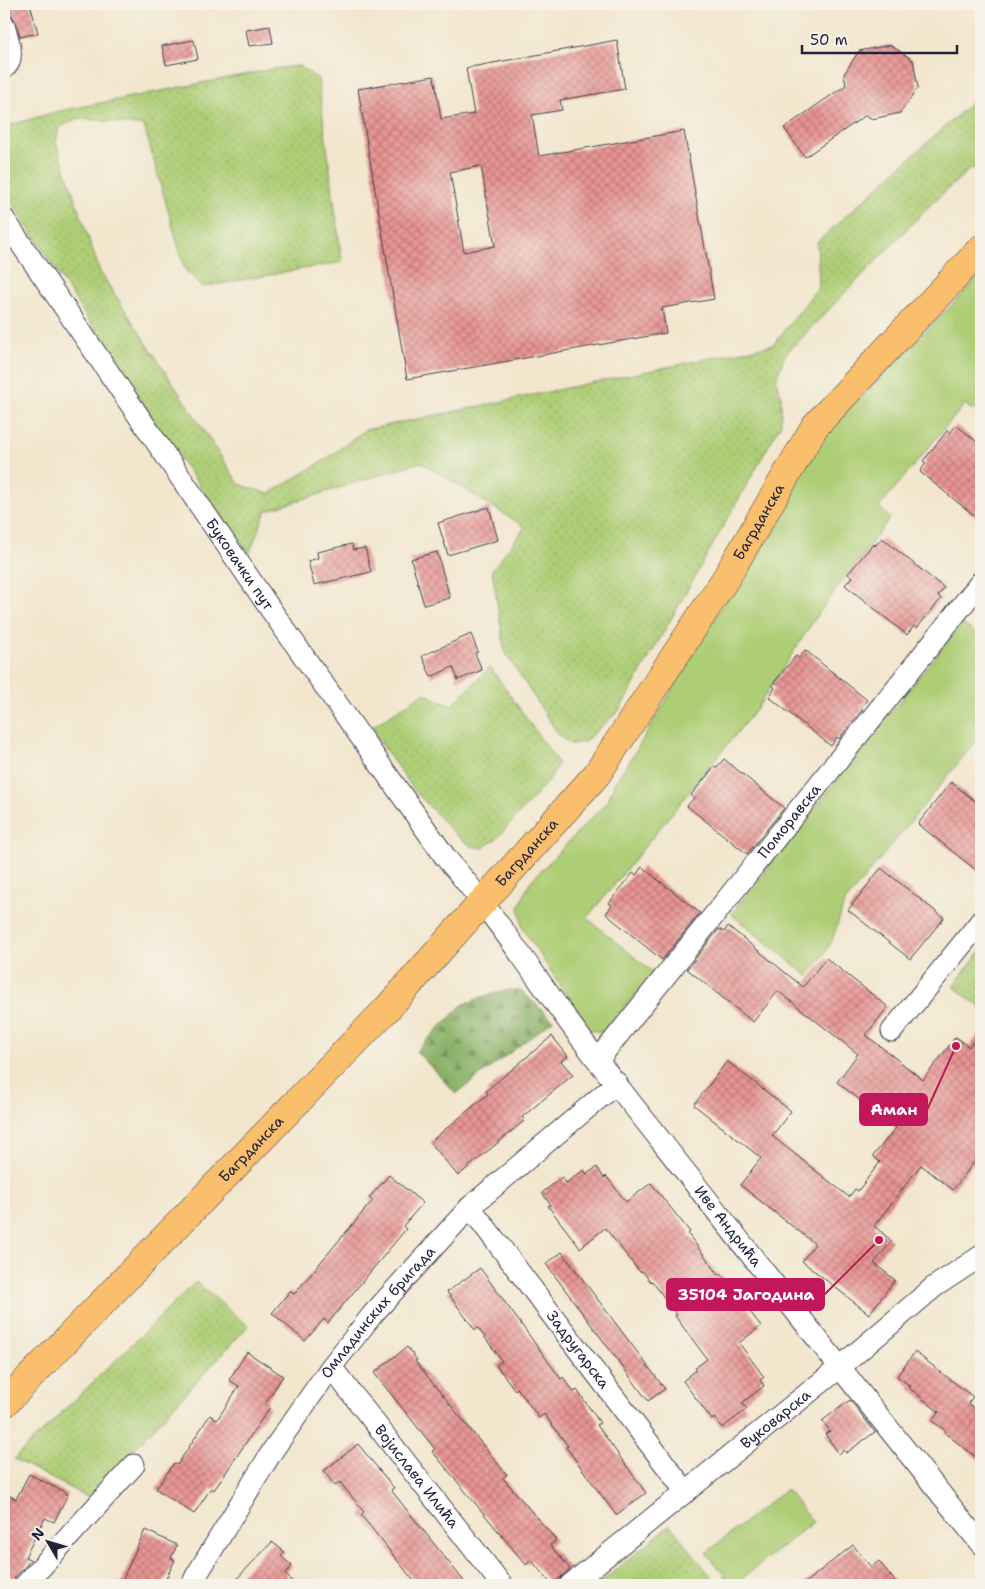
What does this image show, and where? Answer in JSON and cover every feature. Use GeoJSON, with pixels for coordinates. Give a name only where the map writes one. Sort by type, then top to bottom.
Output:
{"type":"FeatureCollection","features":[{"type":"Feature","properties":{"kind":"main road","name":"Багрданска"},"geometry":{"type":"LineString","coordinates":[[4,1404],[380,1016],[597,774],[726,578],[815,426],[981,249]]}},
{"type":"Feature","properties":{"kind":"street"},"geometry":{"type":"LineString","coordinates":[[4,25],[12,57],[4,68]]}},
{"type":"Feature","properties":{"kind":"street","name":"Буковачки пут"},"geometry":{"type":"LineString","coordinates":[[4,218],[271,610],[446,858],[472,887],[482,902]]}},
{"type":"Feature","properties":{"kind":"street","name":"Поморавска"},"geometry":{"type":"LineString","coordinates":[[598,1060],[981,582]]}},
{"type":"Feature","properties":{"kind":"street","name":"Иве Андрића"},"geometry":{"type":"LineString","coordinates":[[482,902],[598,1060],[839,1368],[981,1544]]}},
{"type":"Feature","properties":{"kind":"street"},"geometry":{"type":"LineString","coordinates":[[892,1031],[981,921]]}},
{"type":"Feature","properties":{"kind":"street","name":"Омладинских бригада"},"geometry":{"type":"LineString","coordinates":[[198,1582],[273,1450],[331,1367],[372,1315],[470,1207],[617,1083]]}},
{"type":"Feature","properties":{"kind":"street","name":"Задругарска"},"geometry":{"type":"LineString","coordinates":[[470,1207],[686,1492]]}},
{"type":"Feature","properties":{"kind":"street","name":"Вуковарска"},"geometry":{"type":"LineString","coordinates":[[570,1585],[839,1368],[934,1287],[981,1256]]}},
{"type":"Feature","properties":{"kind":"street","name":"Војислава Илића"},"geometry":{"type":"LineString","coordinates":[[331,1367],[502,1585]]}},
{"type":"Feature","properties":{"kind":"street"},"geometry":{"type":"LineString","coordinates":[[25,1585],[134,1465]]}},
{"type":"Feature","properties":{"kind":"green space"},"geometry":{"type":"Polygon","coordinates":[[[299,66],[318,79],[342,262],[202,287],[185,270],[144,126],[78,118],[59,128],[56,142],[100,272],[239,484],[269,494],[325,460],[365,430],[773,345],[819,286],[817,242],[981,94],[981,165],[969,170],[933,202],[785,355],[776,380],[781,395],[781,424],[619,711],[584,742],[571,744],[560,737],[505,652],[492,570],[525,527],[421,462],[266,511],[249,554],[172,448],[4,191],[4,127],[55,112],[273,69],[299,66]]]}},
{"type":"Feature","properties":{"kind":"green space"},"geometry":{"type":"Polygon","coordinates":[[[981,276],[981,402],[973,411],[965,404],[879,507],[890,518],[818,614],[757,708],[587,918],[654,973],[602,1032],[590,1030],[523,929],[519,907],[530,882],[608,801],[615,782],[633,756],[822,437],[981,276]]]}},
{"type":"Feature","properties":{"kind":"green space"},"geometry":{"type":"Polygon","coordinates":[[[962,623],[981,638],[981,735],[845,902],[830,944],[823,957],[808,976],[731,914],[962,623]]]}},
{"type":"Feature","properties":{"kind":"green space"},"geometry":{"type":"Polygon","coordinates":[[[490,667],[558,763],[551,778],[497,838],[483,848],[471,846],[457,836],[414,790],[370,728],[424,693],[451,706],[490,667]]]}},
{"type":"Feature","properties":{"kind":"green space"},"geometry":{"type":"Polygon","coordinates":[[[981,951],[981,1008],[953,986],[981,951]]]}},
{"type":"Feature","properties":{"kind":"green space"},"geometry":{"type":"Polygon","coordinates":[[[509,990],[520,990],[553,1020],[456,1094],[416,1051],[462,1005],[482,997],[509,990]]]}},
{"type":"Feature","properties":{"kind":"green space"},"geometry":{"type":"Polygon","coordinates":[[[196,1282],[248,1326],[89,1498],[14,1459],[196,1282]]]}},
{"type":"Feature","properties":{"kind":"green space"},"geometry":{"type":"Polygon","coordinates":[[[786,1489],[813,1522],[732,1585],[706,1553],[786,1489]]]}},
{"type":"Feature","properties":{"kind":"green space"},"geometry":{"type":"Polygon","coordinates":[[[670,1525],[718,1585],[598,1585],[670,1525]]]}},
{"type":"Feature","properties":{"kind":"building"},"geometry":{"type":"Polygon","coordinates":[[[8,4],[30,4],[38,33],[20,37],[8,4]]]}},
{"type":"Feature","properties":{"kind":"building"},"geometry":{"type":"Polygon","coordinates":[[[270,26],[273,43],[249,46],[246,30],[270,26]]]}},
{"type":"Feature","properties":{"kind":"building"},"geometry":{"type":"Polygon","coordinates":[[[194,40],[198,59],[166,65],[162,46],[194,40]]]}},
{"type":"Feature","properties":{"kind":"building"},"geometry":{"type":"Polygon","coordinates":[[[617,40],[625,89],[560,100],[562,110],[532,115],[539,156],[684,131],[714,299],[662,308],[666,333],[407,379],[358,89],[434,76],[441,119],[474,114],[466,68],[617,40]],[[481,166],[450,172],[464,252],[495,246],[481,166]]]}},
{"type":"Feature","properties":{"kind":"building"},"geometry":{"type":"Polygon","coordinates":[[[890,45],[913,60],[918,88],[900,113],[872,119],[866,115],[805,157],[784,128],[846,85],[844,74],[859,51],[890,45]]]}},
{"type":"Feature","properties":{"kind":"building"},"geometry":{"type":"Polygon","coordinates":[[[956,425],[981,445],[981,521],[920,472],[926,463],[923,461],[947,431],[950,433],[956,425]]]}},
{"type":"Feature","properties":{"kind":"building"},"geometry":{"type":"Polygon","coordinates":[[[489,507],[498,540],[448,555],[438,523],[489,507]]]}},
{"type":"Feature","properties":{"kind":"building"},"geometry":{"type":"Polygon","coordinates":[[[882,538],[944,588],[938,596],[941,599],[917,628],[914,626],[907,635],[845,585],[852,577],[848,574],[873,544],[875,546],[882,538]]]}},
{"type":"Feature","properties":{"kind":"building"},"geometry":{"type":"Polygon","coordinates":[[[352,544],[353,550],[365,548],[371,572],[314,585],[308,561],[318,558],[317,552],[352,544]]]}},
{"type":"Feature","properties":{"kind":"building"},"geometry":{"type":"Polygon","coordinates":[[[437,552],[450,598],[424,605],[411,559],[437,552]]]}},
{"type":"Feature","properties":{"kind":"building"},"geometry":{"type":"Polygon","coordinates":[[[471,634],[478,652],[475,653],[482,670],[458,680],[453,667],[431,677],[422,656],[471,634]]]}},
{"type":"Feature","properties":{"kind":"building"},"geometry":{"type":"Polygon","coordinates":[[[805,650],[867,700],[861,707],[863,709],[831,746],[769,697],[775,688],[772,685],[796,656],[799,658],[805,650]]]}},
{"type":"Feature","properties":{"kind":"building"},"geometry":{"type":"Polygon","coordinates":[[[724,759],[784,808],[747,854],[687,806],[694,798],[691,795],[715,766],[717,767],[724,759]]]}},
{"type":"Feature","properties":{"kind":"building"},"geometry":{"type":"Polygon","coordinates":[[[951,782],[981,806],[981,874],[918,824],[951,782]]]}},
{"type":"Feature","properties":{"kind":"building"},"geometry":{"type":"Polygon","coordinates":[[[642,867],[700,913],[662,960],[606,914],[612,905],[609,903],[633,873],[636,875],[642,867]]]}},
{"type":"Feature","properties":{"kind":"building"},"geometry":{"type":"Polygon","coordinates":[[[881,868],[944,918],[910,959],[848,910],[881,868]]]}},
{"type":"Feature","properties":{"kind":"building"},"geometry":{"type":"Polygon","coordinates":[[[728,926],[803,987],[826,958],[888,1007],[866,1035],[923,1080],[956,1037],[969,1047],[981,1031],[981,1153],[953,1190],[921,1165],[874,1226],[892,1241],[874,1263],[895,1280],[869,1314],[802,1261],[815,1244],[740,1185],[761,1158],[694,1105],[727,1061],[791,1111],[772,1136],[849,1197],[855,1189],[858,1191],[880,1162],[873,1156],[896,1128],[837,1082],[858,1054],[778,991],[753,1022],[687,969],[719,929],[724,932],[728,926]]]}},
{"type":"Feature","properties":{"kind":"building"},"geometry":{"type":"Polygon","coordinates":[[[552,1036],[568,1056],[561,1061],[573,1075],[522,1117],[525,1120],[458,1176],[430,1142],[488,1094],[486,1091],[552,1036]]]}},
{"type":"Feature","properties":{"kind":"building"},"geometry":{"type":"Polygon","coordinates":[[[597,1167],[604,1178],[606,1176],[626,1202],[651,1183],[690,1232],[688,1234],[719,1275],[721,1274],[761,1326],[739,1343],[764,1377],[760,1380],[764,1386],[742,1403],[747,1409],[722,1428],[714,1418],[712,1420],[683,1381],[707,1359],[652,1281],[642,1271],[640,1272],[605,1228],[580,1248],[548,1206],[551,1205],[542,1193],[562,1177],[566,1183],[584,1170],[587,1174],[597,1167]]]}},
{"type":"Feature","properties":{"kind":"building"},"geometry":{"type":"Polygon","coordinates":[[[389,1175],[423,1203],[403,1226],[406,1229],[328,1323],[324,1319],[305,1341],[272,1313],[290,1291],[294,1294],[373,1200],[369,1198],[389,1175]]]}},
{"type":"Feature","properties":{"kind":"building"},"geometry":{"type":"Polygon","coordinates":[[[562,1252],[665,1389],[648,1401],[546,1264],[562,1252]]]}},
{"type":"Feature","properties":{"kind":"building"},"geometry":{"type":"Polygon","coordinates":[[[480,1268],[561,1379],[563,1377],[574,1392],[577,1390],[600,1423],[597,1425],[646,1493],[616,1515],[544,1414],[539,1418],[517,1388],[515,1390],[496,1365],[502,1361],[478,1328],[475,1330],[447,1292],[480,1268]]]}},
{"type":"Feature","properties":{"kind":"building"},"geometry":{"type":"Polygon","coordinates":[[[407,1347],[417,1360],[415,1361],[507,1475],[503,1478],[556,1540],[550,1545],[570,1569],[552,1585],[531,1560],[526,1565],[432,1451],[435,1449],[374,1373],[407,1347]]]}},
{"type":"Feature","properties":{"kind":"building"},"geometry":{"type":"Polygon","coordinates":[[[247,1352],[283,1376],[265,1404],[270,1407],[214,1490],[211,1488],[194,1514],[156,1489],[174,1463],[177,1465],[210,1415],[217,1420],[239,1386],[229,1380],[247,1352]]]}},
{"type":"Feature","properties":{"kind":"building"},"geometry":{"type":"Polygon","coordinates":[[[915,1352],[973,1397],[968,1403],[981,1414],[981,1461],[932,1421],[939,1412],[897,1376],[915,1352]]]}},
{"type":"Feature","properties":{"kind":"building"},"geometry":{"type":"Polygon","coordinates":[[[850,1400],[875,1432],[846,1453],[844,1450],[839,1454],[825,1434],[830,1431],[822,1421],[850,1400]]]}},
{"type":"Feature","properties":{"kind":"building"},"geometry":{"type":"Polygon","coordinates":[[[358,1444],[394,1488],[391,1490],[467,1585],[417,1585],[361,1515],[364,1512],[340,1482],[335,1486],[324,1471],[358,1444]]]}},
{"type":"Feature","properties":{"kind":"building"},"geometry":{"type":"Polygon","coordinates":[[[29,1474],[68,1494],[54,1522],[45,1518],[25,1557],[31,1560],[15,1577],[13,1585],[4,1585],[4,1493],[16,1499],[29,1474]]]}},
{"type":"Feature","properties":{"kind":"building"},"geometry":{"type":"Polygon","coordinates":[[[145,1530],[177,1545],[171,1558],[175,1560],[163,1585],[120,1585],[145,1530]]]}},
{"type":"Feature","properties":{"kind":"building"},"geometry":{"type":"Polygon","coordinates":[[[272,1542],[285,1552],[281,1556],[292,1566],[285,1574],[296,1585],[231,1585],[272,1542]]]}},
{"type":"Feature","properties":{"kind":"building"},"geometry":{"type":"Polygon","coordinates":[[[853,1545],[871,1567],[879,1561],[898,1585],[802,1585],[853,1545]]]}},
{"type":"Feature","properties":{"kind":"place","name":"Аман"},"geometry":{"type":"Point","coordinates":[956,1046]}},
{"type":"Feature","properties":{"kind":"place","name":"35104 Јагодина"},"geometry":{"type":"Point","coordinates":[879,1240]}}]}
